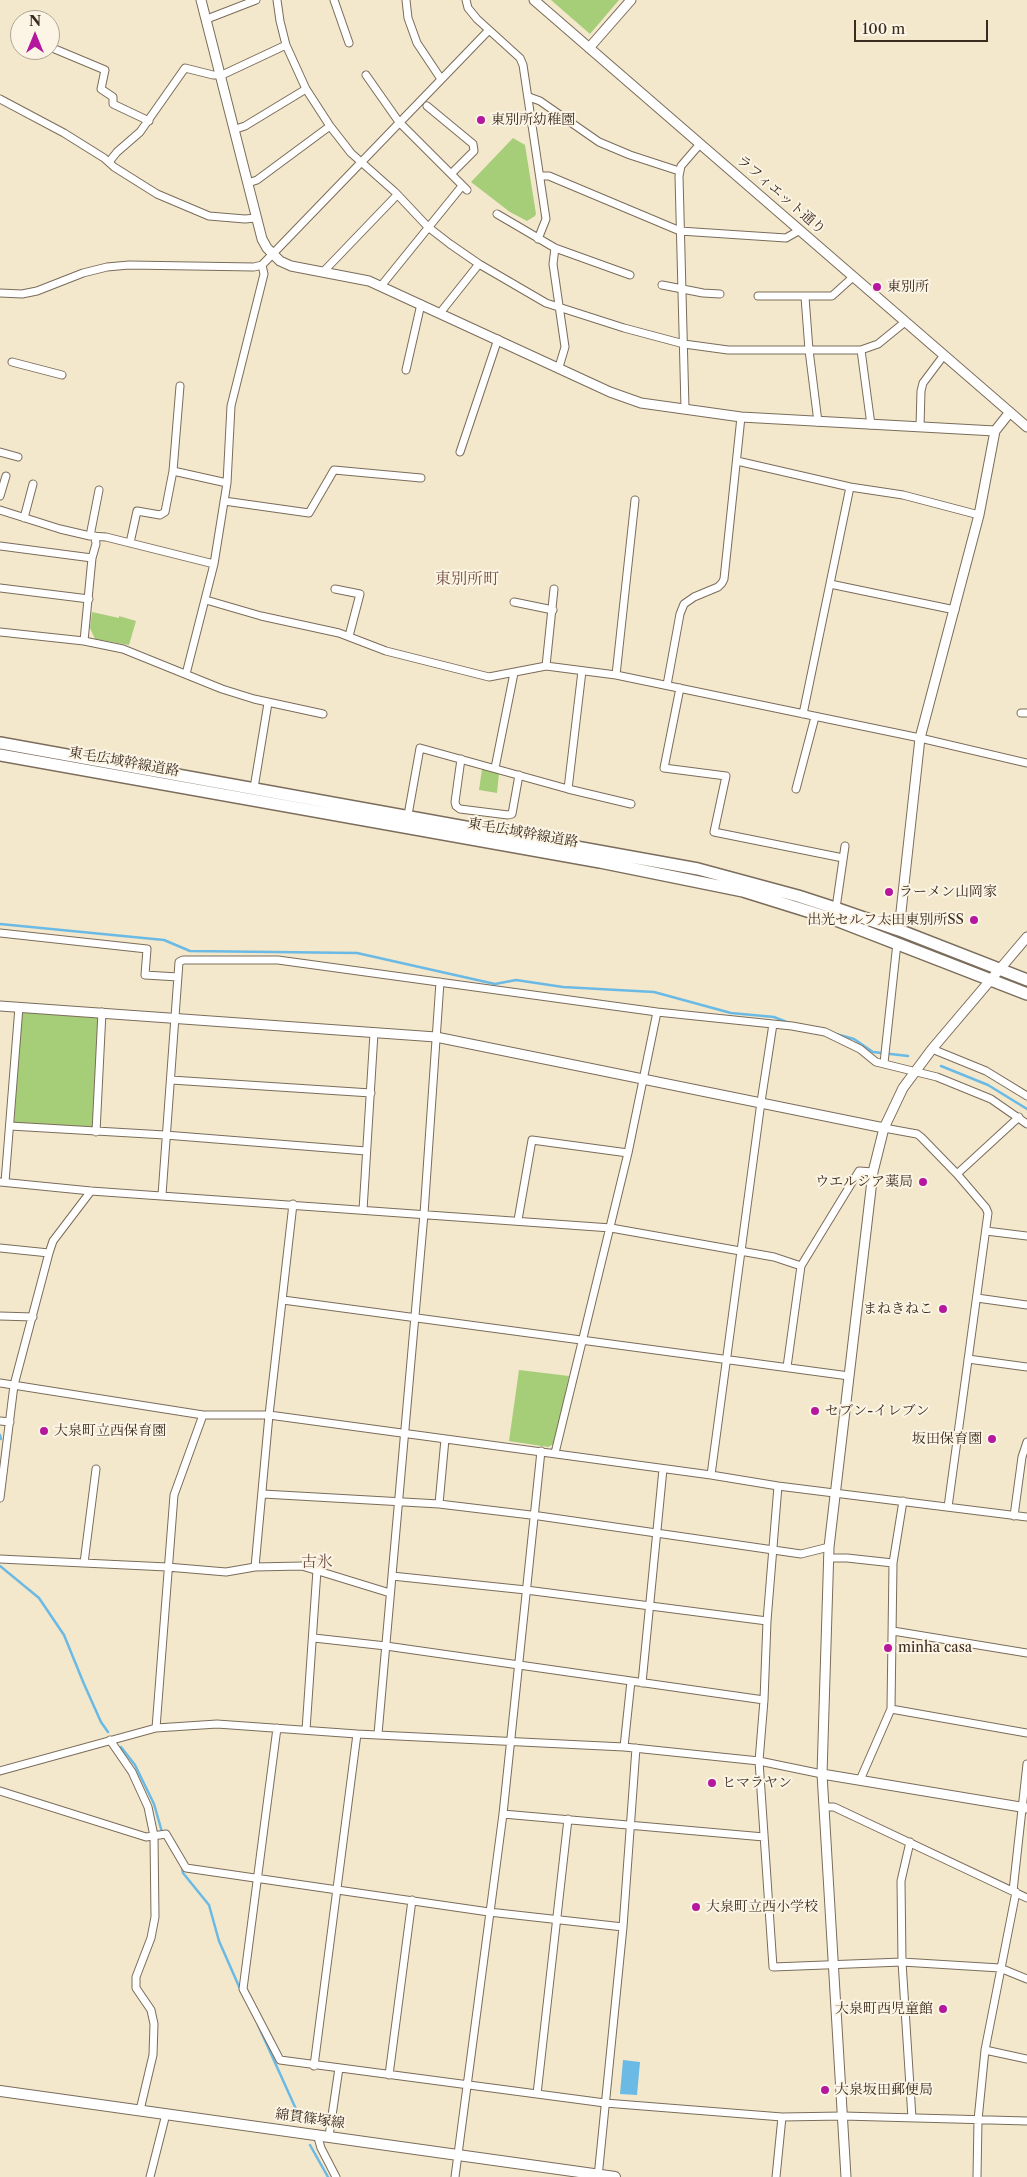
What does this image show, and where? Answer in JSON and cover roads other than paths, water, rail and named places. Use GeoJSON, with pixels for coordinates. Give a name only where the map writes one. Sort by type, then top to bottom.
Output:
{"type":"FeatureCollection","features":[{"type":"Feature","properties":{"kind":"highway","name":"東毛広域幹線道路"},"geometry":{"type":"LineString","coordinates":[[0,743],[408,815],[698,869],[836,908],[899,930],[1027,980]]}},
{"type":"Feature","properties":{"kind":"highway","name":"東毛広域幹線道路"},"geometry":{"type":"LineString","coordinates":[[0,755],[600,862],[743,891],[794,906],[897,943],[1027,994]]}},
{"type":"Feature","properties":{"kind":"main road","name":"綿貫篠塚線"},"geometry":{"type":"LineString","coordinates":[[0,2091],[615,2177]]}},
{"type":"Feature","properties":{"kind":"street"},"geometry":{"type":"LineString","coordinates":[[201,0],[236,129],[262,239],[273,255],[280,261],[291,266],[369,281],[627,399],[741,417],[995,431]]}},
{"type":"Feature","properties":{"kind":"street"},"geometry":{"type":"LineString","coordinates":[[206,19],[256,0]]}},
{"type":"Feature","properties":{"kind":"street"},"geometry":{"type":"LineString","coordinates":[[277,0],[286,46],[306,89],[330,126],[351,153],[397,194],[428,227],[479,264],[546,303],[684,344],[728,350],[861,350],[878,344],[905,322]]}},
{"type":"Feature","properties":{"kind":"street"},"geometry":{"type":"LineString","coordinates":[[334,0],[349,42]]}},
{"type":"Feature","properties":{"kind":"street"},"geometry":{"type":"LineString","coordinates":[[406,0],[408,18],[417,43],[430,66],[441,79]]}},
{"type":"Feature","properties":{"kind":"street"},"geometry":{"type":"LineString","coordinates":[[466,0],[471,12],[488,31],[522,61],[529,97],[546,219],[538,239]]}},
{"type":"Feature","properties":{"kind":"street","name":"ラフィエット通り"},"geometry":{"type":"LineString","coordinates":[[534,0],[1027,427]]}},
{"type":"Feature","properties":{"kind":"street"},"geometry":{"type":"LineString","coordinates":[[589,48],[631,0]]}},
{"type":"Feature","properties":{"kind":"street"},"geometry":{"type":"LineString","coordinates":[[0,293],[22,294],[37,291],[83,273],[108,267],[129,265],[254,267],[262,265],[488,31]]}},
{"type":"Feature","properties":{"kind":"street"},"geometry":{"type":"LineString","coordinates":[[109,162],[149,121],[185,68],[222,76],[286,46]]}},
{"type":"Feature","properties":{"kind":"street"},"geometry":{"type":"LineString","coordinates":[[60,51],[105,70],[101,89],[113,97],[113,104],[149,121]]}},
{"type":"Feature","properties":{"kind":"street"},"geometry":{"type":"LineString","coordinates":[[366,75],[399,122],[465,188],[428,227],[381,286]]}},
{"type":"Feature","properties":{"kind":"street"},"geometry":{"type":"LineString","coordinates":[[236,129],[245,126],[306,89]]}},
{"type":"Feature","properties":{"kind":"street"},"geometry":{"type":"LineString","coordinates":[[529,97],[540,101],[599,142],[630,155],[679,171]]}},
{"type":"Feature","properties":{"kind":"street"},"geometry":{"type":"LineString","coordinates":[[0,99],[64,133],[156,194],[209,216],[245,220],[256,218]]}},
{"type":"Feature","properties":{"kind":"street"},"geometry":{"type":"LineString","coordinates":[[428,106],[473,144],[474,151],[451,174]]}},
{"type":"Feature","properties":{"kind":"street"},"geometry":{"type":"LineString","coordinates":[[248,183],[257,180],[330,126]]}},
{"type":"Feature","properties":{"kind":"street"},"geometry":{"type":"LineString","coordinates":[[685,408],[679,171],[700,144]]}},
{"type":"Feature","properties":{"kind":"street"},"geometry":{"type":"LineString","coordinates":[[540,176],[550,176],[680,231],[786,238],[800,230]]}},
{"type":"Feature","properties":{"kind":"street"},"geometry":{"type":"LineString","coordinates":[[323,272],[397,194]]}},
{"type":"Feature","properties":{"kind":"street"},"geometry":{"type":"LineString","coordinates":[[497,214],[555,248],[630,275]]}},
{"type":"Feature","properties":{"kind":"street"},"geometry":{"type":"LineString","coordinates":[[555,248],[553,264],[565,347],[559,367]]}},
{"type":"Feature","properties":{"kind":"street"},"geometry":{"type":"LineString","coordinates":[[440,313],[444,305],[479,264]]}},
{"type":"Feature","properties":{"kind":"street"},"geometry":{"type":"LineString","coordinates":[[186,674],[214,564],[227,483],[231,406],[264,274],[262,265]]}},
{"type":"Feature","properties":{"kind":"street"},"geometry":{"type":"LineString","coordinates":[[758,296],[805,297],[836,295],[853,277]]}},
{"type":"Feature","properties":{"kind":"street"},"geometry":{"type":"LineString","coordinates":[[662,285],[720,294]]}},
{"type":"Feature","properties":{"kind":"street"},"geometry":{"type":"LineString","coordinates":[[805,297],[809,350],[818,422]]}},
{"type":"Feature","properties":{"kind":"street"},"geometry":{"type":"LineString","coordinates":[[406,370],[421,304]]}},
{"type":"Feature","properties":{"kind":"street"},"geometry":{"type":"LineString","coordinates":[[460,452],[498,339]]}},
{"type":"Feature","properties":{"kind":"street"},"geometry":{"type":"LineString","coordinates":[[861,350],[871,425]]}},
{"type":"Feature","properties":{"kind":"street"},"geometry":{"type":"LineString","coordinates":[[920,427],[923,383],[944,355]]}},
{"type":"Feature","properties":{"kind":"street"},"geometry":{"type":"LineString","coordinates":[[12,362],[62,375]]}},
{"type":"Feature","properties":{"kind":"street"},"geometry":{"type":"LineString","coordinates":[[130,543],[137,511],[160,515],[165,512],[173,471],[180,386]]}},
{"type":"Feature","properties":{"kind":"street"},"geometry":{"type":"LineString","coordinates":[[899,930],[920,738],[979,514],[995,431],[1010,412]]}},
{"type":"Feature","properties":{"kind":"street"},"geometry":{"type":"LineString","coordinates":[[667,685],[680,614],[684,604],[722,583],[741,417]]}},
{"type":"Feature","properties":{"kind":"street"},"geometry":{"type":"LineString","coordinates":[[0,452],[18,457]]}},
{"type":"Feature","properties":{"kind":"street"},"geometry":{"type":"LineString","coordinates":[[737,461],[850,487],[903,495],[979,514]]}},
{"type":"Feature","properties":{"kind":"street"},"geometry":{"type":"LineString","coordinates":[[224,501],[309,513],[334,470],[421,478]]}},
{"type":"Feature","properties":{"kind":"street"},"geometry":{"type":"LineString","coordinates":[[173,471],[227,483]]}},
{"type":"Feature","properties":{"kind":"street"},"geometry":{"type":"LineString","coordinates":[[0,496],[6,476]]}},
{"type":"Feature","properties":{"kind":"street"},"geometry":{"type":"LineString","coordinates":[[24,518],[34,484]]}},
{"type":"Feature","properties":{"kind":"street"},"geometry":{"type":"LineString","coordinates":[[803,714],[850,487]]}},
{"type":"Feature","properties":{"kind":"street"},"geometry":{"type":"LineString","coordinates":[[84,641],[92,558],[96,544],[92,536],[99,490]]}},
{"type":"Feature","properties":{"kind":"street"},"geometry":{"type":"LineString","coordinates":[[616,675],[635,500]]}},
{"type":"Feature","properties":{"kind":"street"},"geometry":{"type":"LineString","coordinates":[[0,510],[92,536],[106,537],[214,564]]}},
{"type":"Feature","properties":{"kind":"street"},"geometry":{"type":"LineString","coordinates":[[0,546],[92,558]]}},
{"type":"Feature","properties":{"kind":"street"},"geometry":{"type":"LineString","coordinates":[[830,584],[955,610]]}},
{"type":"Feature","properties":{"kind":"street"},"geometry":{"type":"LineString","coordinates":[[0,588],[89,598]]}},
{"type":"Feature","properties":{"kind":"street"},"geometry":{"type":"LineString","coordinates":[[335,589],[360,594],[349,636]]}},
{"type":"Feature","properties":{"kind":"street"},"geometry":{"type":"LineString","coordinates":[[546,666],[554,589]]}},
{"type":"Feature","properties":{"kind":"street"},"geometry":{"type":"LineString","coordinates":[[206,600],[261,616],[312,626],[349,636],[389,652],[489,677],[546,666],[616,675],[920,738],[1027,763]]}},
{"type":"Feature","properties":{"kind":"street"},"geometry":{"type":"LineString","coordinates":[[514,602],[553,610]]}},
{"type":"Feature","properties":{"kind":"street"},"geometry":{"type":"LineString","coordinates":[[0,632],[84,641],[135,653],[222,689],[268,703],[323,714]]}},
{"type":"Feature","properties":{"kind":"street"},"geometry":{"type":"LineString","coordinates":[[568,789],[582,671]]}},
{"type":"Feature","properties":{"kind":"street"},"geometry":{"type":"LineString","coordinates":[[495,768],[514,673]]}},
{"type":"Feature","properties":{"kind":"street"},"geometry":{"type":"LineString","coordinates":[[680,688],[664,768],[726,776],[714,832],[843,858]]}},
{"type":"Feature","properties":{"kind":"street"},"geometry":{"type":"LineString","coordinates":[[254,788],[268,703]]}},
{"type":"Feature","properties":{"kind":"street"},"geometry":{"type":"LineString","coordinates":[[796,789],[815,717]]}},
{"type":"Feature","properties":{"kind":"street"},"geometry":{"type":"LineString","coordinates":[[408,815],[420,748],[568,789],[632,804]]}},
{"type":"Feature","properties":{"kind":"street"},"geometry":{"type":"LineString","coordinates":[[461,759],[455,802],[460,809],[512,814],[519,776]]}},
{"type":"Feature","properties":{"kind":"street"},"geometry":{"type":"LineString","coordinates":[[836,908],[845,846]]}},
{"type":"Feature","properties":{"kind":"street"},"geometry":{"type":"LineString","coordinates":[[0,933],[146,949],[145,975],[178,977]]}},
{"type":"Feature","properties":{"kind":"street"},"geometry":{"type":"LineString","coordinates":[[846,2177],[822,1774],[828,1558],[873,1172],[884,1128],[903,1088],[932,1049],[1027,937]]}},
{"type":"Feature","properties":{"kind":"street"},"geometry":{"type":"LineString","coordinates":[[884,1063],[897,943]]}},
{"type":"Feature","properties":{"kind":"street"},"geometry":{"type":"LineString","coordinates":[[162,1195],[179,962],[182,960],[278,960],[657,1012],[773,1024],[824,1032],[860,1049],[876,1062],[916,1070],[992,1099],[1027,1124]]}},
{"type":"Feature","properties":{"kind":"street"},"geometry":{"type":"LineString","coordinates":[[378,1734],[424,1214],[440,982]]}},
{"type":"Feature","properties":{"kind":"street"},"geometry":{"type":"LineString","coordinates":[[0,1006],[436,1037],[917,1134],[957,1174],[986,1208],[988,1213],[948,1507]]}},
{"type":"Feature","properties":{"kind":"street"},"geometry":{"type":"LineString","coordinates":[[18,1007],[10,1126],[2,1182],[91,1191],[611,1228],[774,1257],[801,1266]]}},
{"type":"Feature","properties":{"kind":"street"},"geometry":{"type":"LineString","coordinates":[[96,1132],[102,1012]]}},
{"type":"Feature","properties":{"kind":"street"},"geometry":{"type":"LineString","coordinates":[[555,1453],[611,1228],[657,1012]]}},
{"type":"Feature","properties":{"kind":"street"},"geometry":{"type":"LineString","coordinates":[[711,1475],[773,1024]]}},
{"type":"Feature","properties":{"kind":"street"},"geometry":{"type":"LineString","coordinates":[[363,1210],[374,1033]]}},
{"type":"Feature","properties":{"kind":"street"},"geometry":{"type":"LineString","coordinates":[[932,1049],[986,1072],[1027,1096]]}},
{"type":"Feature","properties":{"kind":"street"},"geometry":{"type":"LineString","coordinates":[[171,1080],[371,1093]]}},
{"type":"Feature","properties":{"kind":"street"},"geometry":{"type":"LineString","coordinates":[[957,1174],[1020,1118]]}},
{"type":"Feature","properties":{"kind":"street"},"geometry":{"type":"LineString","coordinates":[[10,1126],[165,1135],[366,1151]]}},
{"type":"Feature","properties":{"kind":"street"},"geometry":{"type":"LineString","coordinates":[[518,1220],[532,1140],[628,1153]]}},
{"type":"Feature","properties":{"kind":"street"},"geometry":{"type":"LineString","coordinates":[[786,1367],[801,1266],[860,1171],[873,1172]]}},
{"type":"Feature","properties":{"kind":"street"},"geometry":{"type":"LineString","coordinates":[[0,1498],[14,1385],[49,1253],[53,1241],[91,1191]]}},
{"type":"Feature","properties":{"kind":"street"},"geometry":{"type":"LineString","coordinates":[[254,1567],[293,1204]]}},
{"type":"Feature","properties":{"kind":"street"},"geometry":{"type":"LineString","coordinates":[[986,1231],[1027,1236]]}},
{"type":"Feature","properties":{"kind":"street"},"geometry":{"type":"LineString","coordinates":[[0,1248],[49,1253]]}},
{"type":"Feature","properties":{"kind":"street"},"geometry":{"type":"LineString","coordinates":[[977,1298],[1027,1305]]}},
{"type":"Feature","properties":{"kind":"street"},"geometry":{"type":"LineString","coordinates":[[283,1300],[849,1376]]}},
{"type":"Feature","properties":{"kind":"street"},"geometry":{"type":"LineString","coordinates":[[0,1316],[33,1317]]}},
{"type":"Feature","properties":{"kind":"street"},"geometry":{"type":"LineString","coordinates":[[968,1359],[1027,1367]]}},
{"type":"Feature","properties":{"kind":"street"},"geometry":{"type":"LineString","coordinates":[[0,1383],[203,1415],[269,1415],[664,1468],[778,1486],[1027,1517]]}},
{"type":"Feature","properties":{"kind":"street"},"geometry":{"type":"LineString","coordinates":[[156,1728],[174,1495],[203,1415]]}},
{"type":"Feature","properties":{"kind":"street"},"geometry":{"type":"LineString","coordinates":[[0,1421],[10,1422]]}},
{"type":"Feature","properties":{"kind":"street"},"geometry":{"type":"LineString","coordinates":[[439,1504],[445,1438]]}},
{"type":"Feature","properties":{"kind":"street"},"geometry":{"type":"LineString","coordinates":[[1014,1516],[1027,1442]]}},
{"type":"Feature","properties":{"kind":"street"},"geometry":{"type":"LineString","coordinates":[[455,2177],[503,1814],[541,1451]]}},
{"type":"Feature","properties":{"kind":"street"},"geometry":{"type":"LineString","coordinates":[[642,1683],[664,1468]]}},
{"type":"Feature","properties":{"kind":"street"},"geometry":{"type":"LineString","coordinates":[[84,1563],[96,1469]]}},
{"type":"Feature","properties":{"kind":"street"},"geometry":{"type":"LineString","coordinates":[[778,1486],[767,1620],[764,1700],[759,1761],[773,1967],[902,1962],[1000,1968],[1027,1979]]}},
{"type":"Feature","properties":{"kind":"street"},"geometry":{"type":"LineString","coordinates":[[263,1494],[439,1504],[534,1515],[801,1554],[829,1547]]}},
{"type":"Feature","properties":{"kind":"street"},"geometry":{"type":"LineString","coordinates":[[860,1780],[891,1709],[893,1563],[903,1501]]}},
{"type":"Feature","properties":{"kind":"street"},"geometry":{"type":"LineString","coordinates":[[828,1558],[893,1563]]}},
{"type":"Feature","properties":{"kind":"street"},"geometry":{"type":"LineString","coordinates":[[0,1559],[167,1567],[226,1572],[254,1567],[302,1566],[390,1593]]}},
{"type":"Feature","properties":{"kind":"street"},"geometry":{"type":"LineString","coordinates":[[306,1730],[314,1638],[317,1570]]}},
{"type":"Feature","properties":{"kind":"street"},"geometry":{"type":"LineString","coordinates":[[392,1576],[526,1590],[767,1620]]}},
{"type":"Feature","properties":{"kind":"street"},"geometry":{"type":"LineString","coordinates":[[893,1631],[1027,1653]]}},
{"type":"Feature","properties":{"kind":"street"},"geometry":{"type":"LineString","coordinates":[[314,1638],[386,1646],[519,1667],[764,1700]]}},
{"type":"Feature","properties":{"kind":"street"},"geometry":{"type":"LineString","coordinates":[[624,1747],[632,1681]]}},
{"type":"Feature","properties":{"kind":"street"},"geometry":{"type":"LineString","coordinates":[[891,1709],[1027,1733]]}},
{"type":"Feature","properties":{"kind":"street"},"geometry":{"type":"LineString","coordinates":[[0,1771],[156,1728],[216,1724],[356,1734],[636,1748],[759,1761],[822,1774],[1024,1807]]}},
{"type":"Feature","properties":{"kind":"street"},"geometry":{"type":"LineString","coordinates":[[278,1728],[244,1989],[280,2060],[605,2103],[782,2117],[842,2116],[1027,2121]]}},
{"type":"Feature","properties":{"kind":"street"},"geometry":{"type":"LineString","coordinates":[[314,2066],[356,1734]]}},
{"type":"Feature","properties":{"kind":"street"},"geometry":{"type":"LineString","coordinates":[[110,1740],[132,1772],[148,1807],[154,1836],[155,1917],[151,1938],[136,1978],[136,1988],[151,2010],[154,2024],[153,2055],[140,2110]]}},
{"type":"Feature","properties":{"kind":"street"},"geometry":{"type":"LineString","coordinates":[[598,2176],[623,1928],[636,1748]]}},
{"type":"Feature","properties":{"kind":"street"},"geometry":{"type":"LineString","coordinates":[[977,2177],[978,2120],[986,2050],[1015,1892],[1027,1764]]}},
{"type":"Feature","properties":{"kind":"street"},"geometry":{"type":"LineString","coordinates":[[0,1791],[146,1837],[166,1834],[186,1868],[489,1912],[623,1928]]}},
{"type":"Feature","properties":{"kind":"street"},"geometry":{"type":"LineString","coordinates":[[824,1807],[834,1807],[1027,1898]]}},
{"type":"Feature","properties":{"kind":"street"},"geometry":{"type":"LineString","coordinates":[[503,1814],[764,1837]]}},
{"type":"Feature","properties":{"kind":"street"},"geometry":{"type":"LineString","coordinates":[[537,2094],[568,1819]]}},
{"type":"Feature","properties":{"kind":"street"},"geometry":{"type":"LineString","coordinates":[[910,1842],[901,1882],[902,1962],[912,2118]]}},
{"type":"Feature","properties":{"kind":"street"},"geometry":{"type":"LineString","coordinates":[[388,2075],[412,1900]]}},
{"type":"Feature","properties":{"kind":"street"},"geometry":{"type":"LineString","coordinates":[[986,2050],[1027,2060]]}},
{"type":"Feature","properties":{"kind":"street"},"geometry":{"type":"LineString","coordinates":[[328,2136],[339,2068]]}},
{"type":"Feature","properties":{"kind":"street"},"geometry":{"type":"LineString","coordinates":[[150,2177],[166,2114]]}},
{"type":"Feature","properties":{"kind":"street"},"geometry":{"type":"LineString","coordinates":[[776,2177],[782,2117]]}},
{"type":"Feature","properties":{"kind":"street"},"geometry":{"type":"LineString","coordinates":[[317,2134],[321,2148],[336,2177]]}},
{"type":"Feature","properties":{"kind":"water"},"geometry":{"type":"Polygon","coordinates":[[[623,2060],[640,2062],[637,2095],[620,2094],[623,2060]]]}},
{"type":"Feature","properties":{"kind":"waterway"},"geometry":{"type":"LineString","coordinates":[[0,924],[164,940],[190,951],[357,953],[495,984],[516,980],[563,987],[654,992],[731,1013],[774,1017],[789,1023]]}},
{"type":"Feature","properties":{"kind":"waterway"},"geometry":{"type":"LineString","coordinates":[[836,1034],[854,1039],[873,1052],[908,1056]]}},
{"type":"Feature","properties":{"kind":"waterway"},"geometry":{"type":"LineString","coordinates":[[941,1066],[988,1085],[1027,1109]]}},
{"type":"Feature","properties":{"kind":"waterway"},"geometry":{"type":"LineString","coordinates":[[0,1435],[1,1439]]}},
{"type":"Feature","properties":{"kind":"waterway"},"geometry":{"type":"LineString","coordinates":[[0,1566],[39,1598],[64,1635],[101,1722],[108,1732]]}},
{"type":"Feature","properties":{"kind":"waterway"},"geometry":{"type":"LineString","coordinates":[[121,1747],[135,1765],[154,1804],[162,1832]]}},
{"type":"Feature","properties":{"kind":"waterway"},"geometry":{"type":"LineString","coordinates":[[182,1866],[183,1873],[209,1905],[219,1941],[241,1991]]}},
{"type":"Feature","properties":{"kind":"waterway"},"geometry":{"type":"LineString","coordinates":[[258,2025],[300,2118]]}},
{"type":"Feature","properties":{"kind":"waterway"},"geometry":{"type":"LineString","coordinates":[[310,2145],[328,2177]]}},
{"type":"Feature","properties":{"kind":"place","name":"東別所幼稚園"},"geometry":{"type":"Point","coordinates":[481,120]}},
{"type":"Feature","properties":{"kind":"place","name":"東別所"},"geometry":{"type":"Point","coordinates":[877,287]}},
{"type":"Feature","properties":{"kind":"place","name":"ラーメン山岡家"},"geometry":{"type":"Point","coordinates":[889,892]}},
{"type":"Feature","properties":{"kind":"place","name":"出光セルフ太田東別所SS"},"geometry":{"type":"Point","coordinates":[974,920]}},
{"type":"Feature","properties":{"kind":"place","name":"ウエルシア薬局"},"geometry":{"type":"Point","coordinates":[923,1182]}},
{"type":"Feature","properties":{"kind":"place","name":"まねきねこ"},"geometry":{"type":"Point","coordinates":[943,1309]}},
{"type":"Feature","properties":{"kind":"place","name":"セブン-イレブン"},"geometry":{"type":"Point","coordinates":[815,1411]}},
{"type":"Feature","properties":{"kind":"place","name":"大泉町立西保育園"},"geometry":{"type":"Point","coordinates":[44,1431]}},
{"type":"Feature","properties":{"kind":"place","name":"坂田保育園"},"geometry":{"type":"Point","coordinates":[992,1439]}},
{"type":"Feature","properties":{"kind":"place","name":"minha casa"},"geometry":{"type":"Point","coordinates":[888,1648]}},
{"type":"Feature","properties":{"kind":"place","name":"ヒマラヤン"},"geometry":{"type":"Point","coordinates":[712,1783]}},
{"type":"Feature","properties":{"kind":"place","name":"大泉町立西小学校"},"geometry":{"type":"Point","coordinates":[696,1907]}},
{"type":"Feature","properties":{"kind":"place","name":"大泉町西児童館"},"geometry":{"type":"Point","coordinates":[943,2009]}},
{"type":"Feature","properties":{"kind":"place","name":"大泉坂田郵便局"},"geometry":{"type":"Point","coordinates":[825,2090]}},
{"type":"Feature","properties":{"kind":"district","name":"東別所町"},"geometry":{"type":"Point","coordinates":[467,579]}},
{"type":"Feature","properties":{"kind":"district","name":"古氷"},"geometry":{"type":"Point","coordinates":[317,1562]}}]}
